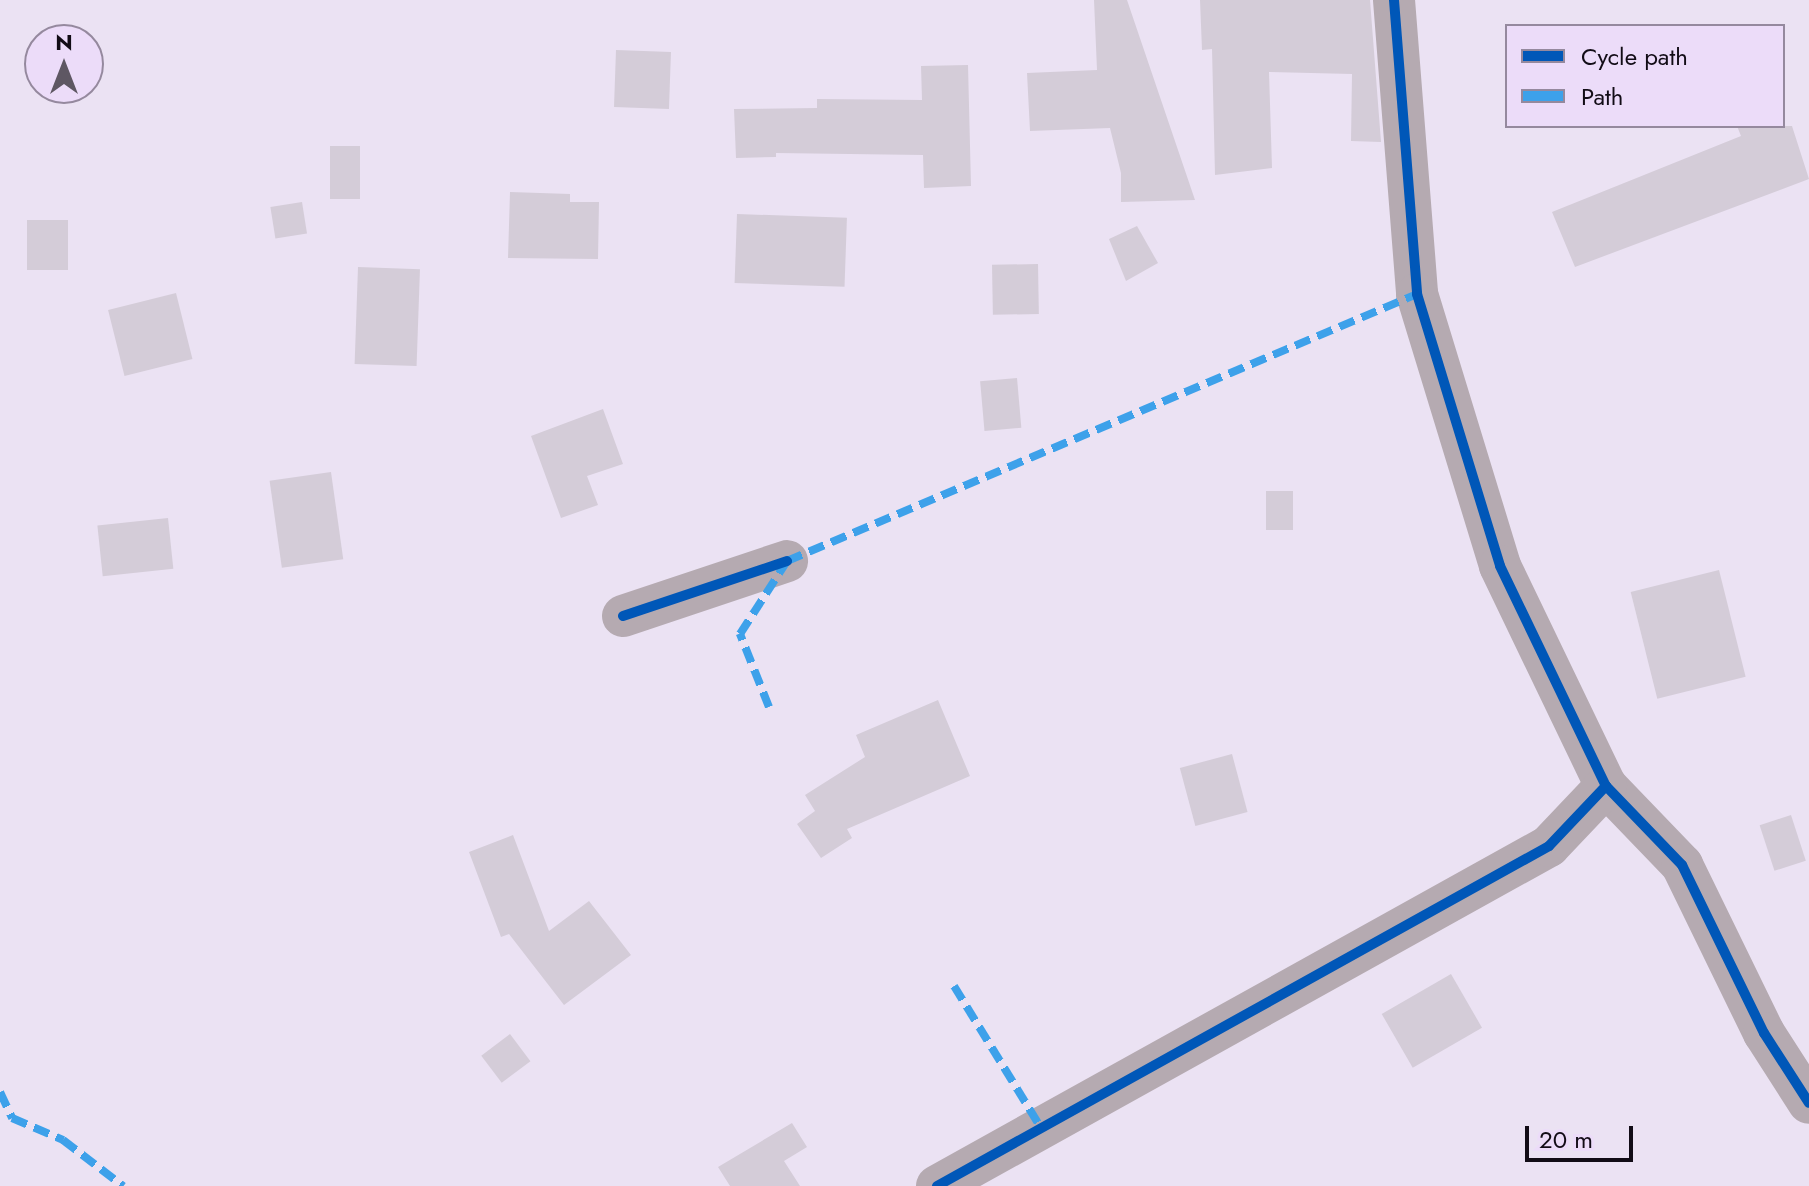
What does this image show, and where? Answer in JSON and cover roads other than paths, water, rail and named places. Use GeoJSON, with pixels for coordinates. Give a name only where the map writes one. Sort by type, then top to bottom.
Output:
{"type":"FeatureCollection","features":[{"type":"Feature","properties":{"kind":"street"},"geometry":{"type":"LineString","coordinates":[[1394,0],[1417,294],[1500,566],[1606,786],[1682,865],[1764,1033],[1809,1103]]}},
{"type":"Feature","properties":{"kind":"street"},"geometry":{"type":"LineString","coordinates":[[623,616],[787,561]]}},
{"type":"Feature","properties":{"kind":"street"},"geometry":{"type":"LineString","coordinates":[[937,1186],[1549,846],[1606,786]]}}]}
